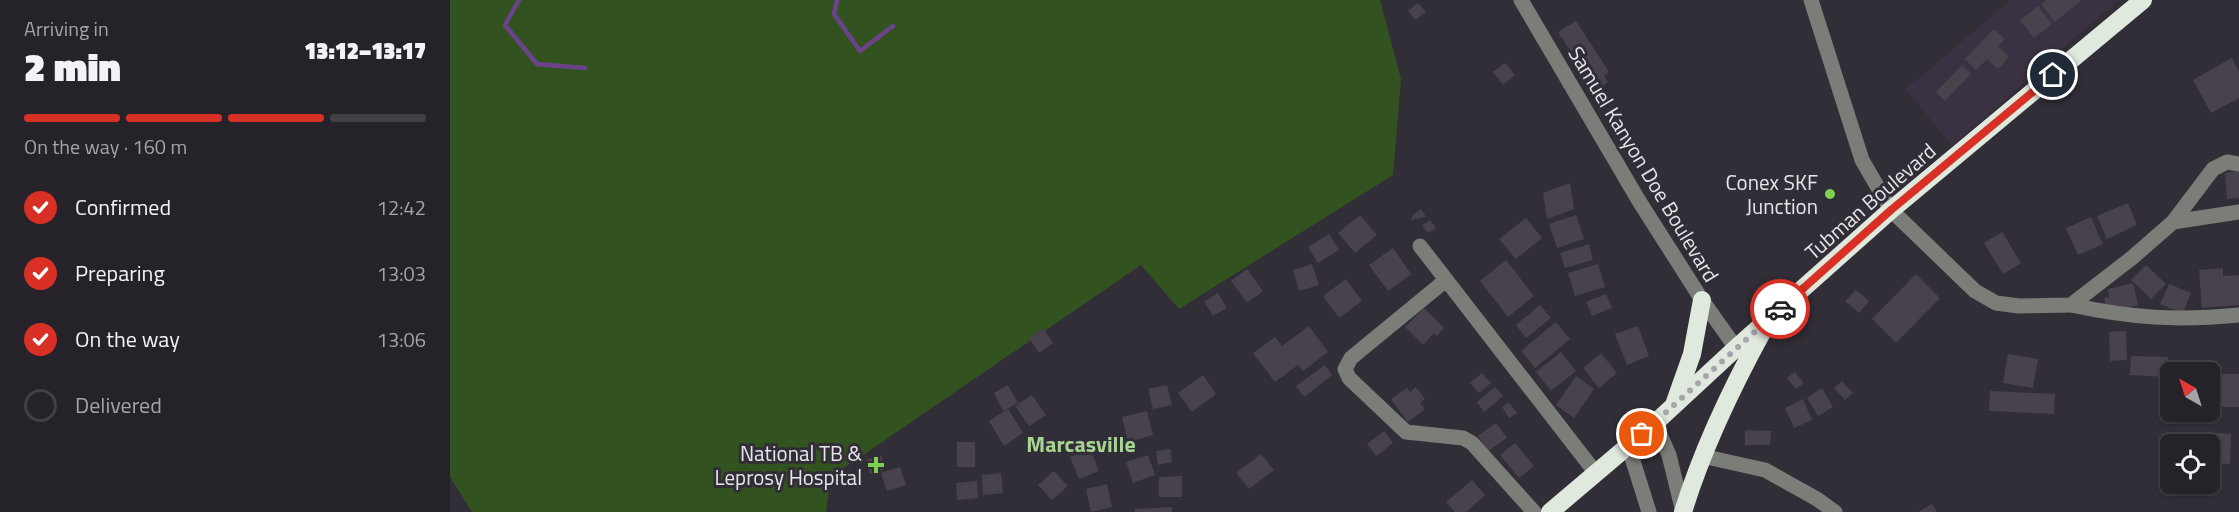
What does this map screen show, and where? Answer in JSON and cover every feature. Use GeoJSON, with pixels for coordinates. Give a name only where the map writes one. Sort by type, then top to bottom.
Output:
{"type":"FeatureCollection","features":[{"type":"Feature","properties":{"kind":"highway","name":"Tubman Boulevard"},"geometry":{"type":"LineString","coordinates":[[1550,512],[1672,408],[1891,210],[2143,0]]}},
{"type":"Feature","properties":{"kind":"highway"},"geometry":{"type":"LineString","coordinates":[[1672,408],[1692,354],[1702,300]]}},
{"type":"Feature","properties":{"kind":"highway"},"geometry":{"type":"LineString","coordinates":[[1683,512],[1702,456],[1728,397],[1771,317]]}},
{"type":"Feature","properties":{"kind":"street"},"geometry":{"type":"LineString","coordinates":[[1811,0],[1862,160],[1891,210],[1975,291],[1996,303],[2019,306],[2071,305],[2124,316],[2161,319],[2239,315]]}},
{"type":"Feature","properties":{"kind":"street","name":"Samuel Kanyon Doe Boulevard"},"geometry":{"type":"LineString","coordinates":[[1527,2],[1639,201],[1702,300],[1736,348]]}},
{"type":"Feature","properties":{"kind":"street"},"geometry":{"type":"LineString","coordinates":[[2071,305],[2133,257],[2173,222],[2213,169],[2227,162],[2239,164]]}},
{"type":"Feature","properties":{"kind":"street"},"geometry":{"type":"LineString","coordinates":[[2173,222],[2239,212]]}},
{"type":"Feature","properties":{"kind":"street"},"geometry":{"type":"LineString","coordinates":[[1420,246],[1595,472]]}},
{"type":"Feature","properties":{"kind":"street"},"geometry":{"type":"LineString","coordinates":[[1446,280],[1351,358],[1345,369],[1349,378],[1407,432],[1463,438],[1472,443],[1534,512]]}},
{"type":"Feature","properties":{"kind":"street"},"geometry":{"type":"LineString","coordinates":[[1655,423],[1669,455],[1683,512]]}},
{"type":"Feature","properties":{"kind":"street"},"geometry":{"type":"LineString","coordinates":[[1628,445],[1649,512]]}},
{"type":"Feature","properties":{"kind":"street"},"geometry":{"type":"LineString","coordinates":[[1702,456],[1765,470],[1818,499],[1835,512]]}},
{"type":"Feature","properties":{"kind":"shaded area"},"geometry":{"type":"Polygon","coordinates":[[[2011,0],[2118,0],[1952,146],[1906,89],[2011,0]]]}},
{"type":"Feature","properties":{"kind":"green space"},"geometry":{"type":"Polygon","coordinates":[[[450,0],[1380,0],[1401,79],[1393,175],[1179,309],[1141,265],[831,477],[826,512],[472,512],[450,477],[450,0]]]}},
{"type":"Feature","properties":{"kind":"building"},"geometry":{"type":"Polygon","coordinates":[[[2046,0],[2082,0],[2055,22],[2041,4],[2046,0]]]}},
{"type":"Feature","properties":{"kind":"building"},"geometry":{"type":"Polygon","coordinates":[[[1418,3],[1426,12],[1415,20],[1408,11],[1418,3]]]}},
{"type":"Feature","properties":{"kind":"building"},"geometry":{"type":"Polygon","coordinates":[[[2038,6],[2052,24],[2034,38],[2020,20],[2038,6]]]}},
{"type":"Feature","properties":{"kind":"building"},"geometry":{"type":"Polygon","coordinates":[[[1576,21],[1609,72],[1604,76],[1608,82],[1596,91],[1558,32],[1576,21]]]}},
{"type":"Feature","properties":{"kind":"building"},"geometry":{"type":"Polygon","coordinates":[[[1994,29],[2005,39],[1998,46],[2009,57],[1998,69],[1987,59],[1976,70],[1965,59],[1994,29]]]}},
{"type":"Feature","properties":{"kind":"building"},"geometry":{"type":"Polygon","coordinates":[[[2232,58],[2239,72],[2239,98],[2211,113],[2193,80],[2232,58]]]}},
{"type":"Feature","properties":{"kind":"building"},"geometry":{"type":"Polygon","coordinates":[[[1505,63],[1515,75],[1503,85],[1493,72],[1505,63]]]}},
{"type":"Feature","properties":{"kind":"building"},"geometry":{"type":"Polygon","coordinates":[[[1962,65],[1971,74],[1945,101],[1936,92],[1962,65]]]}},
{"type":"Feature","properties":{"kind":"building"},"geometry":{"type":"Polygon","coordinates":[[[2239,171],[2239,198],[2227,199],[2225,173],[2239,171]]]}},
{"type":"Feature","properties":{"kind":"building"},"geometry":{"type":"Polygon","coordinates":[[[1570,183],[1574,209],[1547,219],[1543,193],[1570,183]]]}},
{"type":"Feature","properties":{"kind":"building"},"geometry":{"type":"Polygon","coordinates":[[[2128,203],[2137,225],[2107,239],[2097,216],[2128,203]]]}},
{"type":"Feature","properties":{"kind":"building"},"geometry":{"type":"Polygon","coordinates":[[[1421,209],[1426,217],[1411,220],[1413,215],[1421,209]]]}},
{"type":"Feature","properties":{"kind":"building"},"geometry":{"type":"Polygon","coordinates":[[[1360,215],[1377,235],[1355,253],[1338,233],[1360,215]]]}},
{"type":"Feature","properties":{"kind":"building"},"geometry":{"type":"Polygon","coordinates":[[[1576,215],[1584,239],[1557,248],[1549,224],[1576,215]]]}},
{"type":"Feature","properties":{"kind":"building"},"geometry":{"type":"Polygon","coordinates":[[[2091,217],[2103,244],[2078,255],[2066,228],[2091,217]]]}},
{"type":"Feature","properties":{"kind":"building"},"geometry":{"type":"Polygon","coordinates":[[[1526,218],[1542,238],[1516,259],[1499,239],[1526,218]]]}},
{"type":"Feature","properties":{"kind":"building"},"geometry":{"type":"Polygon","coordinates":[[[1430,220],[1436,228],[1428,233],[1422,225],[1430,220]]]}},
{"type":"Feature","properties":{"kind":"building"},"geometry":{"type":"Polygon","coordinates":[[[2002,232],[2021,263],[2003,274],[1984,243],[2002,232]]]}},
{"type":"Feature","properties":{"kind":"building"},"geometry":{"type":"Polygon","coordinates":[[[1329,234],[1339,250],[1318,263],[1308,247],[1329,234]]]}},
{"type":"Feature","properties":{"kind":"building"},"geometry":{"type":"Polygon","coordinates":[[[1589,244],[1593,260],[1565,268],[1560,253],[1589,244]]]}},
{"type":"Feature","properties":{"kind":"building"},"geometry":{"type":"Polygon","coordinates":[[[1393,248],[1411,274],[1388,291],[1369,265],[1393,248]]]}},
{"type":"Feature","properties":{"kind":"building"},"geometry":{"type":"Polygon","coordinates":[[[1506,260],[1534,296],[1508,317],[1480,281],[1506,260]]]}},
{"type":"Feature","properties":{"kind":"building"},"geometry":{"type":"Polygon","coordinates":[[[1312,264],[1319,285],[1299,291],[1293,270],[1312,264]]]}},
{"type":"Feature","properties":{"kind":"building"},"geometry":{"type":"Polygon","coordinates":[[[1598,264],[1605,287],[1575,296],[1568,273],[1598,264]]]}},
{"type":"Feature","properties":{"kind":"building"},"geometry":{"type":"Polygon","coordinates":[[[2146,265],[2166,284],[2151,299],[2131,280],[2146,265]]]}},
{"type":"Feature","properties":{"kind":"building"},"geometry":{"type":"Polygon","coordinates":[[[2223,268],[2223,276],[2239,275],[2239,305],[2202,308],[2199,270],[2223,268]]]}},
{"type":"Feature","properties":{"kind":"building"},"geometry":{"type":"Polygon","coordinates":[[[1247,269],[1263,291],[1247,303],[1231,281],[1247,269]]]}},
{"type":"Feature","properties":{"kind":"building"},"geometry":{"type":"Polygon","coordinates":[[[1916,274],[1940,298],[1896,343],[1872,319],[1916,274]]]}},
{"type":"Feature","properties":{"kind":"building"},"geometry":{"type":"Polygon","coordinates":[[[1346,279],[1362,301],[1339,318],[1323,296],[1346,279]]]}},
{"type":"Feature","properties":{"kind":"building"},"geometry":{"type":"Polygon","coordinates":[[[2133,283],[2138,305],[2107,312],[2104,298],[2109,297],[2108,289],[2133,283]]]}},
{"type":"Feature","properties":{"kind":"building"},"geometry":{"type":"Polygon","coordinates":[[[2169,284],[2191,293],[2183,313],[2160,304],[2169,284]]]}},
{"type":"Feature","properties":{"kind":"building"},"geometry":{"type":"Polygon","coordinates":[[[1856,290],[1869,301],[1859,313],[1845,301],[1856,290]]]}},
{"type":"Feature","properties":{"kind":"building"},"geometry":{"type":"Polygon","coordinates":[[[1218,293],[1227,308],[1213,316],[1204,302],[1218,293]]]}},
{"type":"Feature","properties":{"kind":"building"},"geometry":{"type":"Polygon","coordinates":[[[1606,294],[1612,308],[1592,316],[1586,302],[1606,294]]]}},
{"type":"Feature","properties":{"kind":"building"},"geometry":{"type":"Polygon","coordinates":[[[1540,305],[1551,318],[1526,338],[1516,325],[1540,305]]]}},
{"type":"Feature","properties":{"kind":"building"},"geometry":{"type":"Polygon","coordinates":[[[1424,308],[1444,328],[1437,336],[1434,333],[1423,345],[1405,327],[1424,308]]]}},
{"type":"Feature","properties":{"kind":"building"},"geometry":{"type":"Polygon","coordinates":[[[1556,322],[1570,339],[1535,368],[1521,351],[1556,322]]]}},
{"type":"Feature","properties":{"kind":"building"},"geometry":{"type":"Polygon","coordinates":[[[1309,326],[1328,352],[1303,371],[1298,365],[1275,382],[1253,353],[1275,337],[1282,346],[1309,326]]]}},
{"type":"Feature","properties":{"kind":"building"},"geometry":{"type":"Polygon","coordinates":[[[1638,326],[1649,356],[1627,365],[1615,334],[1638,326]]]}},
{"type":"Feature","properties":{"kind":"building"},"geometry":{"type":"Polygon","coordinates":[[[1043,328],[1053,343],[1039,353],[1029,338],[1043,328]]]}},
{"type":"Feature","properties":{"kind":"building"},"geometry":{"type":"Polygon","coordinates":[[[2126,331],[2127,360],[2110,361],[2109,332],[2126,331]]]}},
{"type":"Feature","properties":{"kind":"building"},"geometry":{"type":"Polygon","coordinates":[[[1561,352],[1576,371],[1551,391],[1536,372],[1561,352]]]}},
{"type":"Feature","properties":{"kind":"building"},"geometry":{"type":"Polygon","coordinates":[[[1601,353],[1617,373],[1599,388],[1583,368],[1601,353]]]}},
{"type":"Feature","properties":{"kind":"building"},"geometry":{"type":"Polygon","coordinates":[[[2008,354],[2038,359],[2033,388],[2003,383],[2008,354]]]}},
{"type":"Feature","properties":{"kind":"building"},"geometry":{"type":"Polygon","coordinates":[[[2131,356],[2168,357],[2168,362],[2160,362],[2160,377],[2130,375],[2131,356]]]}},
{"type":"Feature","properties":{"kind":"building"},"geometry":{"type":"Polygon","coordinates":[[[1325,365],[1332,375],[1304,397],[1296,386],[1325,365]]]}},
{"type":"Feature","properties":{"kind":"building"},"geometry":{"type":"Polygon","coordinates":[[[1795,372],[1804,383],[1796,389],[1787,378],[1795,372]]]}},
{"type":"Feature","properties":{"kind":"building"},"geometry":{"type":"Polygon","coordinates":[[[1482,373],[1491,383],[1479,393],[1470,383],[1482,373]]]}},
{"type":"Feature","properties":{"kind":"building"},"geometry":{"type":"Polygon","coordinates":[[[2220,374],[2239,374],[2239,407],[2220,407],[2220,374]]]}},
{"type":"Feature","properties":{"kind":"building"},"geometry":{"type":"Polygon","coordinates":[[[1203,375],[1216,394],[1192,412],[1178,393],[1203,375]]]}},
{"type":"Feature","properties":{"kind":"building"},"geometry":{"type":"Polygon","coordinates":[[[1576,376],[1594,389],[1574,418],[1556,405],[1576,376]]]}},
{"type":"Feature","properties":{"kind":"building"},"geometry":{"type":"Polygon","coordinates":[[[1842,381],[1853,393],[1845,400],[1834,388],[1842,381]]]}},
{"type":"Feature","properties":{"kind":"building"},"geometry":{"type":"Polygon","coordinates":[[[1008,385],[1018,403],[1003,411],[994,393],[1008,385]]]}},
{"type":"Feature","properties":{"kind":"building"},"geometry":{"type":"Polygon","coordinates":[[[1167,385],[1172,405],[1153,409],[1148,389],[1167,385]]]}},
{"type":"Feature","properties":{"kind":"building"},"geometry":{"type":"Polygon","coordinates":[[[1416,387],[1425,399],[1420,403],[1425,409],[1408,422],[1391,399],[1407,388],[1410,392],[1416,387]]]}},
{"type":"Feature","properties":{"kind":"building"},"geometry":{"type":"Polygon","coordinates":[[[1495,387],[1503,396],[1484,412],[1477,402],[1495,387]]]}},
{"type":"Feature","properties":{"kind":"building"},"geometry":{"type":"Polygon","coordinates":[[[1822,388],[1833,407],[1818,416],[1807,398],[1822,388]]]}},
{"type":"Feature","properties":{"kind":"building"},"geometry":{"type":"Polygon","coordinates":[[[1990,391],[2055,394],[2054,414],[1989,411],[1990,391]]]}},
{"type":"Feature","properties":{"kind":"building"},"geometry":{"type":"Polygon","coordinates":[[[1032,395],[1046,415],[1029,426],[1015,406],[1032,395]]]}},
{"type":"Feature","properties":{"kind":"building"},"geometry":{"type":"Polygon","coordinates":[[[1803,399],[1812,420],[1794,428],[1785,408],[1803,399]]]}},
{"type":"Feature","properties":{"kind":"building"},"geometry":{"type":"Polygon","coordinates":[[[1509,402],[1517,413],[1509,418],[1502,407],[1509,402]]]}},
{"type":"Feature","properties":{"kind":"building"},"geometry":{"type":"Polygon","coordinates":[[[1008,409],[1023,433],[1004,446],[989,421],[1008,409]]]}},
{"type":"Feature","properties":{"kind":"building"},"geometry":{"type":"Polygon","coordinates":[[[1147,411],[1153,435],[1128,442],[1122,417],[1147,411]]]}},
{"type":"Feature","properties":{"kind":"building"},"geometry":{"type":"Polygon","coordinates":[[[1496,423],[1507,438],[1488,451],[1478,436],[1496,423]]]}},
{"type":"Feature","properties":{"kind":"building"},"geometry":{"type":"Polygon","coordinates":[[[1745,430],[1771,431],[1770,445],[1745,445],[1745,430]]]}},
{"type":"Feature","properties":{"kind":"building"},"geometry":{"type":"Polygon","coordinates":[[[1384,431],[1393,443],[1376,456],[1367,444],[1384,431]]]}},
{"type":"Feature","properties":{"kind":"building"},"geometry":{"type":"Polygon","coordinates":[[[2203,432],[2231,434],[2230,464],[2220,464],[2220,434],[2203,434],[2203,432]]]}},
{"type":"Feature","properties":{"kind":"building"},"geometry":{"type":"Polygon","coordinates":[[[957,442],[975,442],[975,467],[957,467],[957,442]]]}},
{"type":"Feature","properties":{"kind":"building"},"geometry":{"type":"Polygon","coordinates":[[[1515,443],[1534,466],[1519,478],[1500,455],[1515,443]]]}},
{"type":"Feature","properties":{"kind":"building"},"geometry":{"type":"Polygon","coordinates":[[[1090,449],[1099,471],[1079,479],[1070,457],[1090,449]]]}},
{"type":"Feature","properties":{"kind":"building"},"geometry":{"type":"Polygon","coordinates":[[[1170,449],[1172,462],[1158,465],[1156,451],[1170,449]]]}},
{"type":"Feature","properties":{"kind":"building"},"geometry":{"type":"Polygon","coordinates":[[[1261,454],[1274,470],[1249,489],[1236,473],[1261,454]]]}},
{"type":"Feature","properties":{"kind":"building","name":"National TB & Leprosy Hospital"},"geometry":{"type":"Polygon","coordinates":[[[881,455],[885,469],[870,474],[866,460],[881,455]]]}},
{"type":"Feature","properties":{"kind":"building"},"geometry":{"type":"Polygon","coordinates":[[[1148,455],[1155,475],[1133,483],[1126,462],[1148,455]]]}},
{"type":"Feature","properties":{"kind":"building"},"geometry":{"type":"Polygon","coordinates":[[[900,467],[906,485],[887,491],[881,473],[900,467]]]}},
{"type":"Feature","properties":{"kind":"building"},"geometry":{"type":"Polygon","coordinates":[[[1054,471],[1068,486],[1052,500],[1038,485],[1054,471]]]}},
{"type":"Feature","properties":{"kind":"building"},"geometry":{"type":"Polygon","coordinates":[[[1001,473],[1003,493],[983,495],[982,475],[1001,473]]]}},
{"type":"Feature","properties":{"kind":"building"},"geometry":{"type":"Polygon","coordinates":[[[1182,476],[1182,497],[1159,497],[1159,477],[1182,476]]]}},
{"type":"Feature","properties":{"kind":"building"},"geometry":{"type":"Polygon","coordinates":[[[1472,480],[1485,495],[1466,512],[1455,512],[1446,502],[1472,480]]]}},
{"type":"Feature","properties":{"kind":"building"},"geometry":{"type":"Polygon","coordinates":[[[977,481],[978,498],[957,500],[956,483],[977,481]]]}},
{"type":"Feature","properties":{"kind":"building"},"geometry":{"type":"Polygon","coordinates":[[[1107,484],[1112,507],[1091,512],[1086,489],[1107,484]]]}},
{"type":"Feature","properties":{"kind":"building"},"geometry":{"type":"Polygon","coordinates":[[[1932,504],[1937,512],[1918,512],[1932,504]]]}},
{"type":"Feature","properties":{"kind":"building"},"geometry":{"type":"Polygon","coordinates":[[[1172,507],[1172,512],[1135,512],[1135,509],[1172,507]]]}},
{"type":"Feature","properties":{"kind":"waterway"},"geometry":{"type":"LineString","coordinates":[[519,0],[505,25],[537,64],[585,68]]}},
{"type":"Feature","properties":{"kind":"waterway"},"geometry":{"type":"LineString","coordinates":[[837,0],[834,14],[860,51],[893,26]]}},
{"type":"Feature","properties":{"kind":"way so far"},"geometry":{"type":"LineString","coordinates":[[1642,434],[1780,309]]}},
{"type":"Feature","properties":{"kind":"place","name":"Conex SKF Junction"},"geometry":{"type":"Point","coordinates":[1830,194]}},
{"type":"Feature","properties":{"kind":"place","name":"National TB & Leprosy Hospital"},"geometry":{"type":"Point","coordinates":[876,465]}},
{"type":"Feature","properties":{"kind":"district","name":"Marcasville"},"geometry":{"type":"Point","coordinates":[1081,444]}},
{"type":"Feature","properties":{"kind":"route"},"geometry":{"type":"LineString","coordinates":[[1780,309],[1891,210],[2053,75]]}}]}
